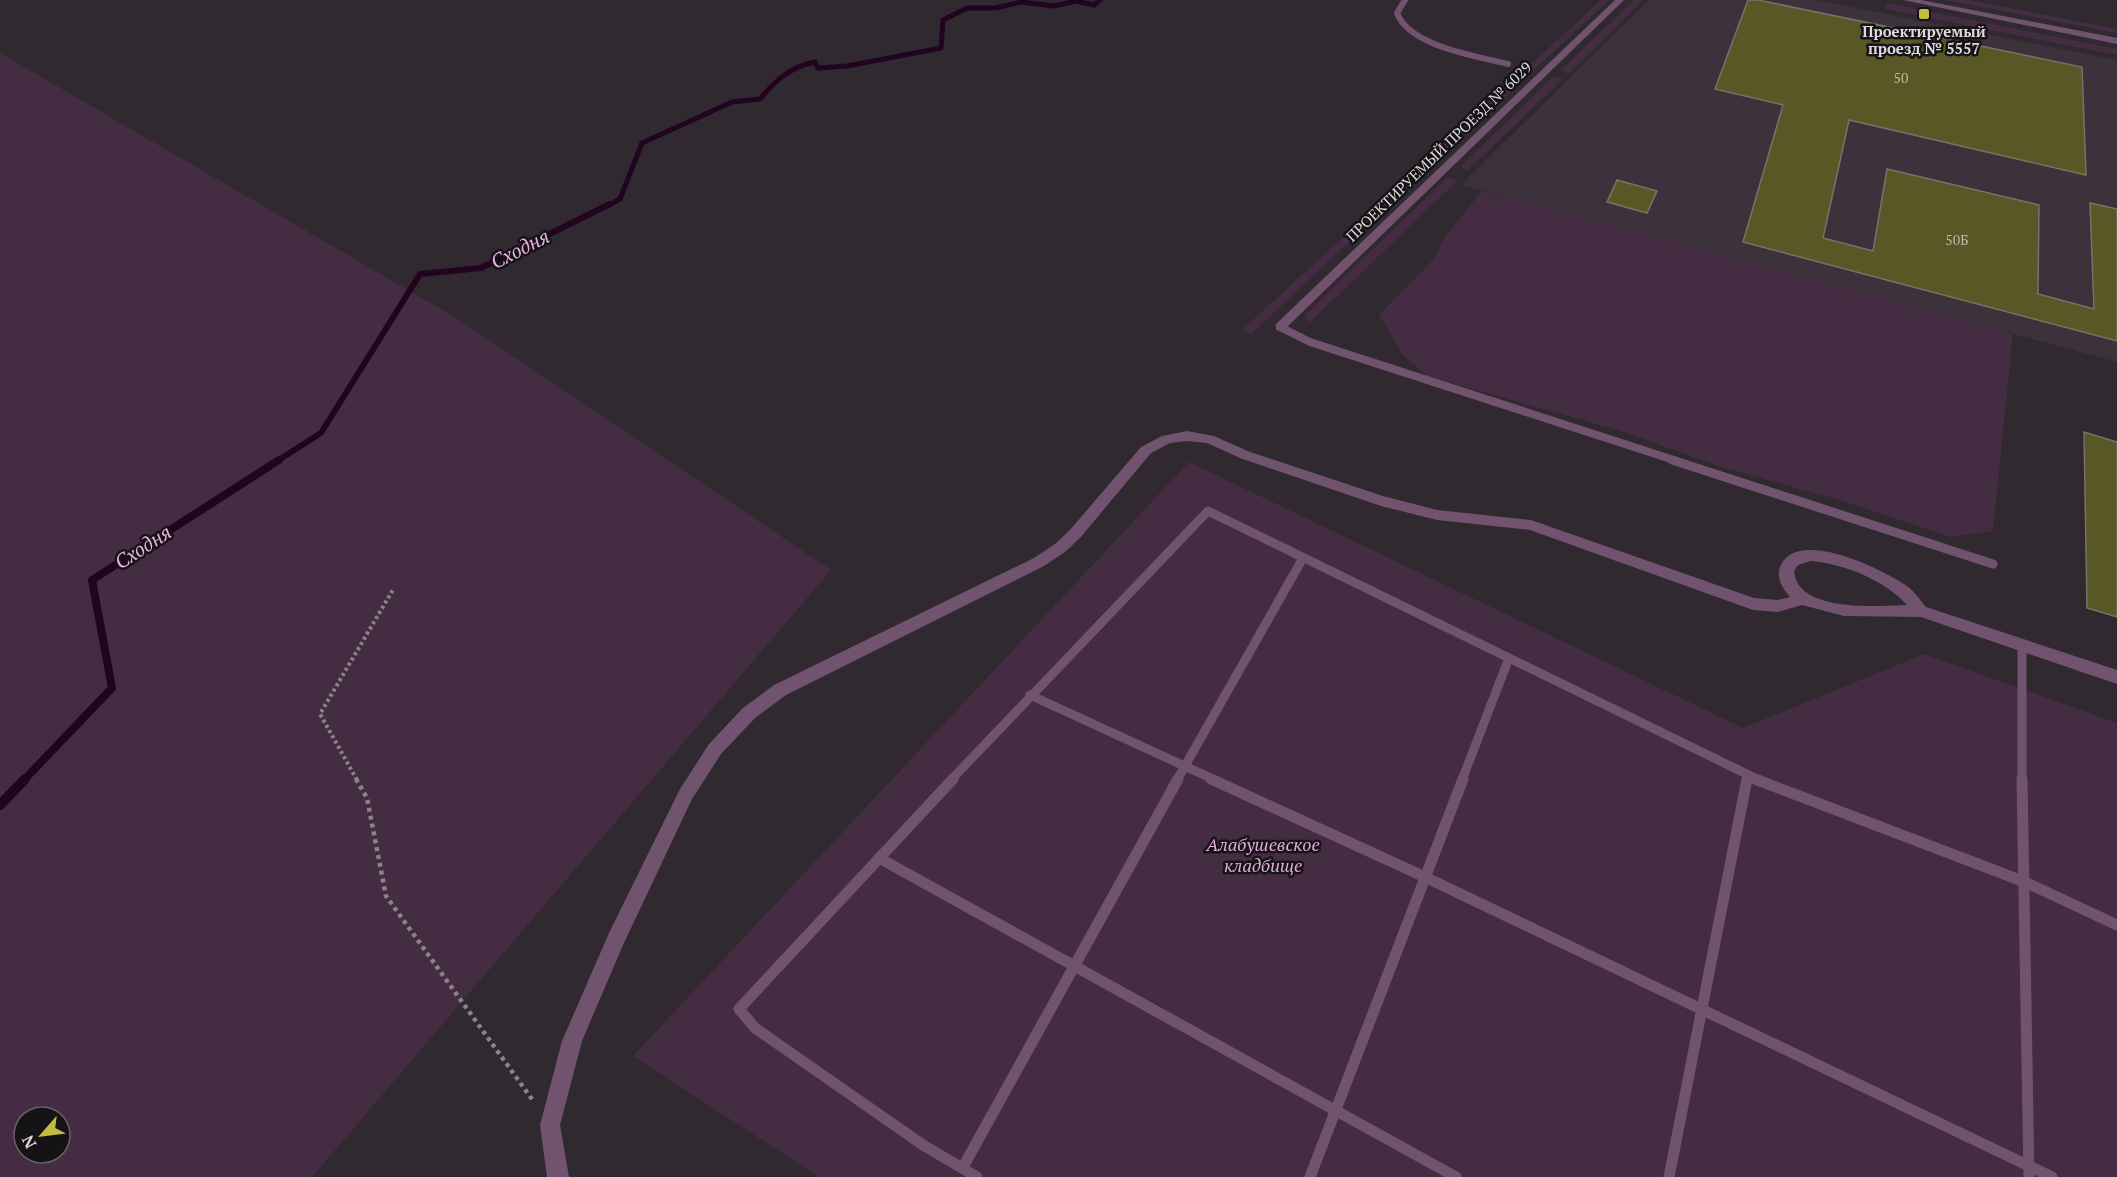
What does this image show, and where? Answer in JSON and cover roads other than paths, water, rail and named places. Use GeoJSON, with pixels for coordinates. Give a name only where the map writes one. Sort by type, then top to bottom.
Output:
{"type":"FeatureCollection","features":[{"type":"Feature","properties":{"kind":"street","name":"ПРОЕКТИРУЕМЫЙ ПРОЕЗД № 6029"},"geometry":{"type":"LineString","coordinates":[[1280,327],[1620,0]]}},
{"type":"Feature","properties":{"kind":"street"},"geometry":{"type":"LineString","coordinates":[[1907,0],[2117,41]]}},
{"type":"Feature","properties":{"kind":"street"},"geometry":{"type":"LineString","coordinates":[[558,1177],[550,1125],[572,1041],[616,939],[686,794],[715,749],[732,729],[767,699],[796,681],[1039,562],[1060,548],[1146,450],[1167,439],[1187,436],[1209,439],[1245,455],[1324,483],[1437,515],[1531,525],[1753,604],[1778,606],[1803,599]]}},
{"type":"Feature","properties":{"kind":"street"},"geometry":{"type":"LineString","coordinates":[[1921,610],[1900,589],[1839,561],[1815,556],[1798,558],[1789,565],[1786,576],[1789,587],[1803,599],[1823,606],[1846,609],[1921,610],[2117,677]]}},
{"type":"Feature","properties":{"kind":"lane"},"geometry":{"type":"LineString","coordinates":[[1405,0],[1399,6],[1396,15],[1398,23],[1408,31],[1462,52],[1508,64]]}},
{"type":"Feature","properties":{"kind":"lane"},"geometry":{"type":"LineString","coordinates":[[1280,327],[1310,342],[1993,564]]}},
{"type":"Feature","properties":{"kind":"lane"},"geometry":{"type":"LineString","coordinates":[[977,1177],[923,1145],[755,1028],[739,1009],[1030,694],[1208,511],[1748,776],[2025,882],[2117,925]]}},
{"type":"Feature","properties":{"kind":"lane"},"geometry":{"type":"LineString","coordinates":[[963,1167],[1073,965],[1303,558]]}},
{"type":"Feature","properties":{"kind":"lane"},"geometry":{"type":"LineString","coordinates":[[2022,645],[2029,1172]]}},
{"type":"Feature","properties":{"kind":"lane"},"geometry":{"type":"LineString","coordinates":[[1310,1177],[1509,658]]}},
{"type":"Feature","properties":{"kind":"lane"},"geometry":{"type":"LineString","coordinates":[[1030,694],[1425,877],[2029,1172],[2052,1177]]}},
{"type":"Feature","properties":{"kind":"lane"},"geometry":{"type":"LineString","coordinates":[[1670,1177],[1748,776]]}},
{"type":"Feature","properties":{"kind":"lane"},"geometry":{"type":"LineString","coordinates":[[879,858],[1456,1177]]}},
{"type":"Feature","properties":{"kind":"waterway","name":"Сходня"},"geometry":{"type":"LineString","coordinates":[[607,206],[620,199],[642,143],[732,102],[760,99],[778,80],[798,67],[815,62],[818,68],[847,66],[941,48],[943,20],[967,8],[996,8],[1021,2],[1054,6],[1076,1],[1094,5],[1100,0]]}},
{"type":"Feature","properties":{"kind":"waterway","name":"Сходня"},"geometry":{"type":"LineString","coordinates":[[277,461],[321,433],[420,274],[481,268],[610,204]]}},
{"type":"Feature","properties":{"kind":"waterway","name":"Сходня"},"geometry":{"type":"LineString","coordinates":[[24,780],[112,688],[92,580],[279,460]]}},
{"type":"Feature","properties":{"kind":"waterway","name":"Сходня"},"geometry":{"type":"LineString","coordinates":[[0,805],[25,779]]}},
{"type":"Feature","properties":{"kind":"place","name":"Проектируемый проезд № 5557"},"geometry":{"type":"Point","coordinates":[1924,14]}},
{"type":"Feature","properties":{"kind":"park label","name":"Алабушевское кладбище"},"geometry":{"type":"Point","coordinates":[1263,855]}}]}
